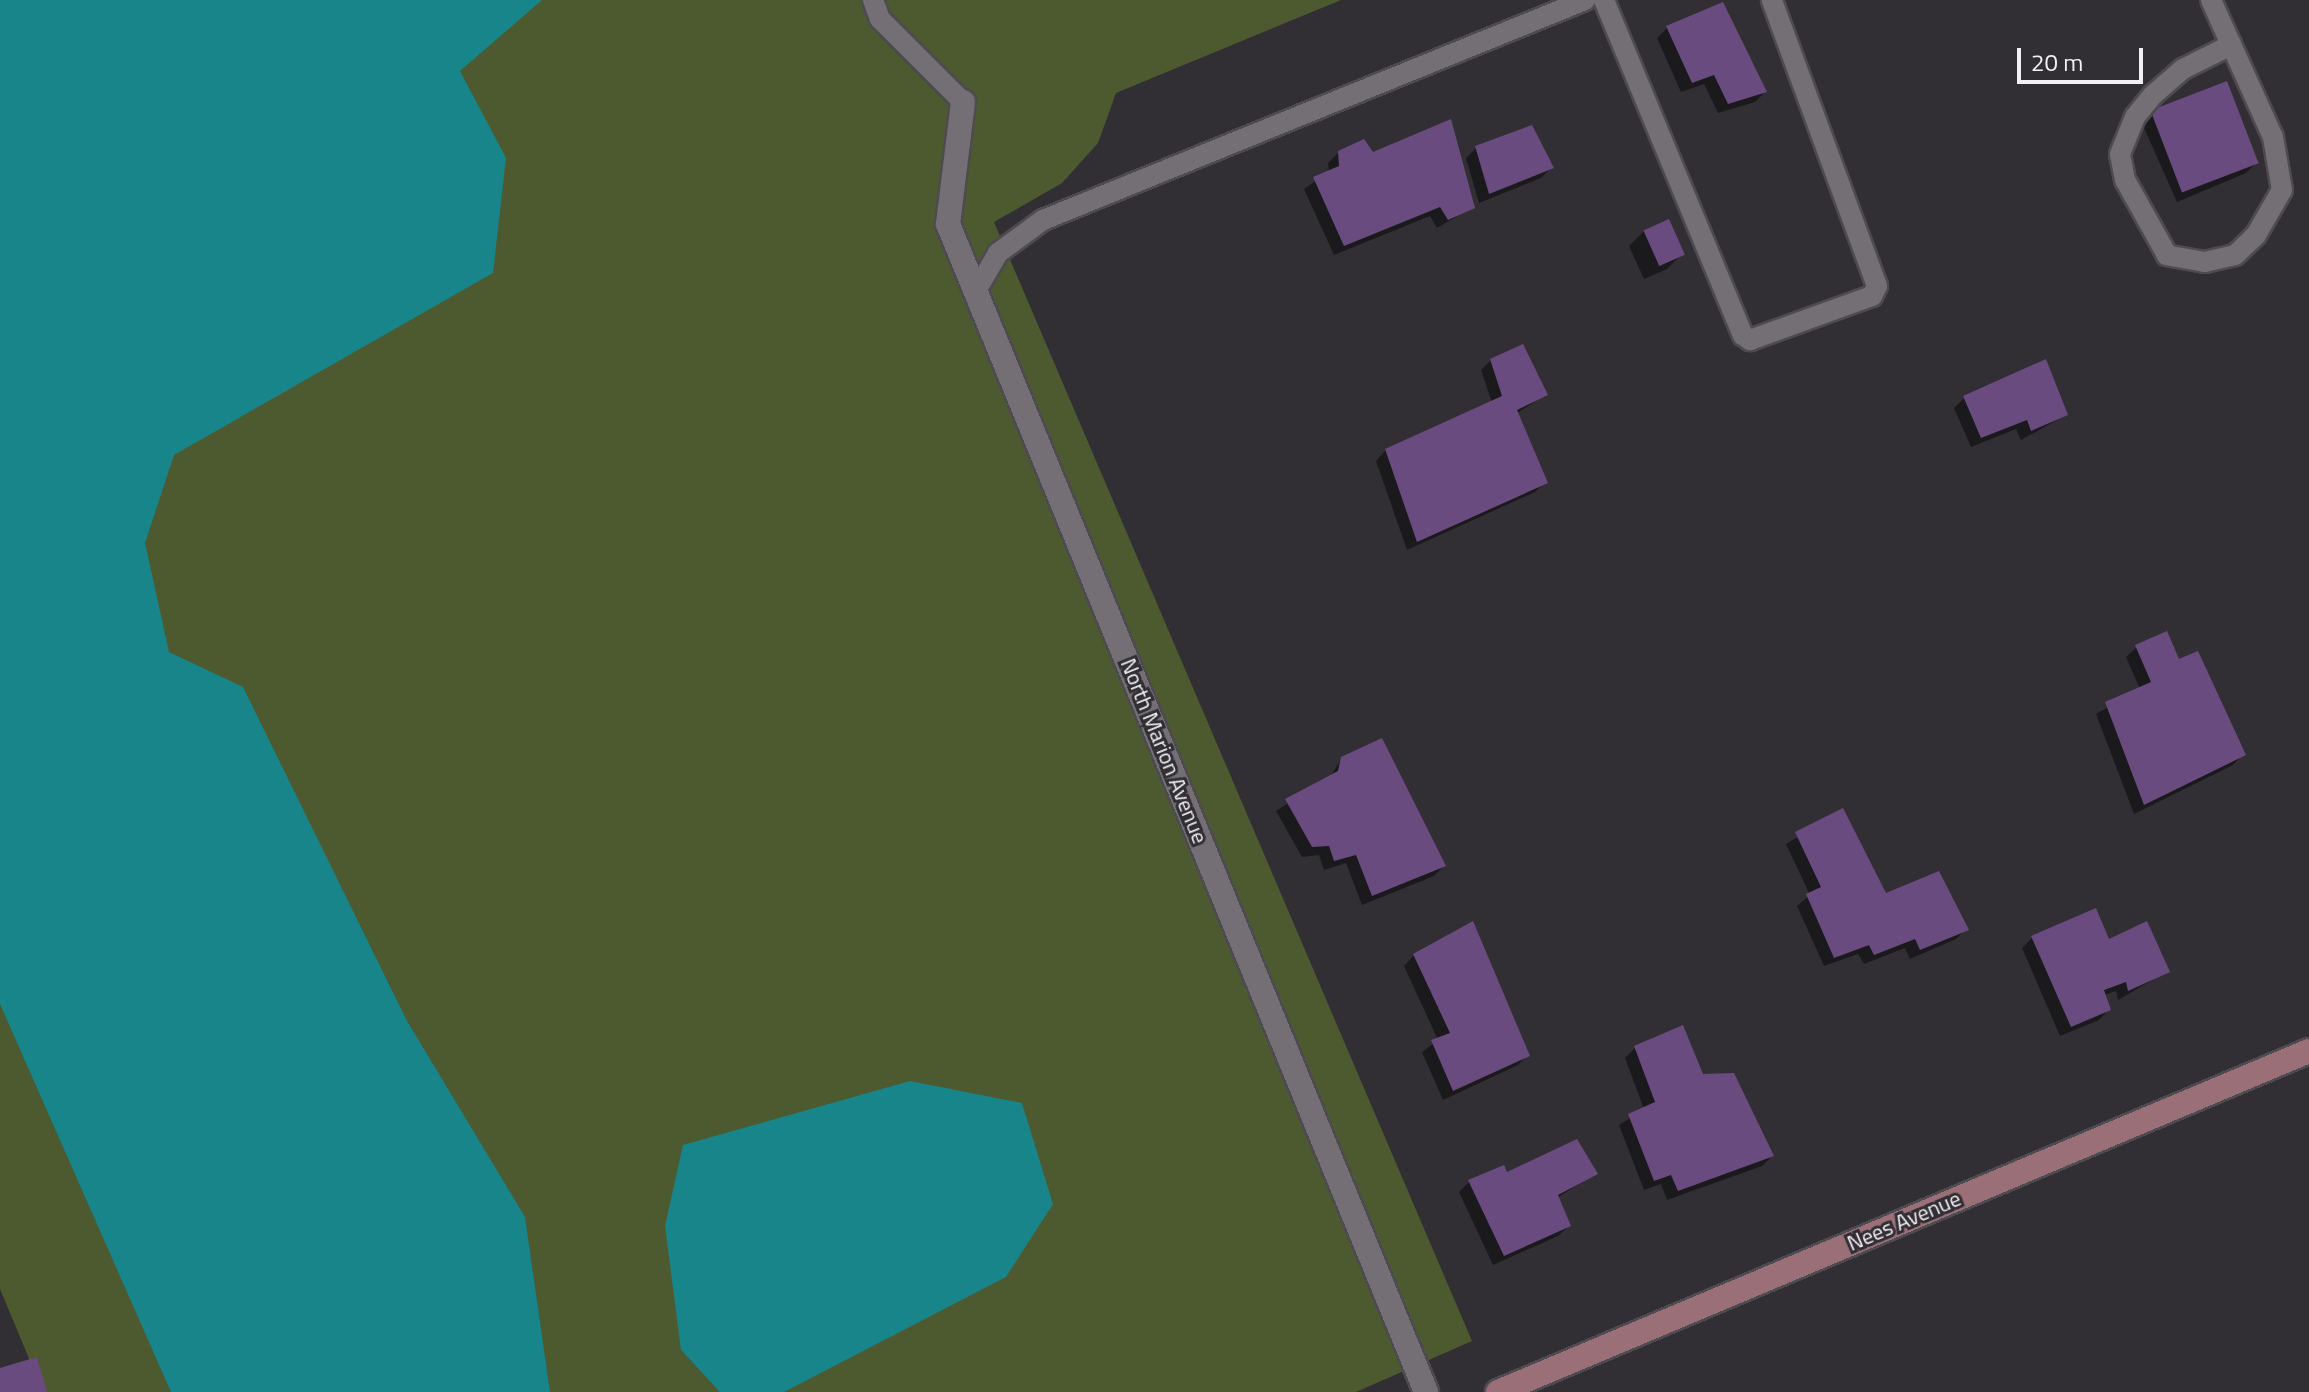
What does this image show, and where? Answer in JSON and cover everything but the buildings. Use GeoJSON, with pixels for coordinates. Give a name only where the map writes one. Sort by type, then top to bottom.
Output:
{"type":"FeatureCollection","features":[{"type":"Feature","properties":{"kind":"main road","name":"Nees Avenue"},"geometry":{"type":"LineString","coordinates":[[1498,1392],[2309,1051]]}},
{"type":"Feature","properties":{"kind":"street","name":"North Marion Avenue"},"geometry":{"type":"LineString","coordinates":[[963,102],[948,224],[1426,1392]]}},
{"type":"Feature","properties":{"kind":"lane"},"geometry":{"type":"LineString","coordinates":[[873,0],[880,19],[963,102]]}},
{"type":"Feature","properties":{"kind":"lane"},"geometry":{"type":"LineString","coordinates":[[976,291],[998,253],[1043,220],[1585,0]]}},
{"type":"Feature","properties":{"kind":"lane"},"geometry":{"type":"LineString","coordinates":[[1604,0],[1743,335],[1750,340],[1872,296],[1877,286],[1772,0]]}},
{"type":"Feature","properties":{"kind":"lane"},"geometry":{"type":"LineString","coordinates":[[2211,0],[2273,137],[2282,190],[2256,235],[2235,255],[2205,262],[2167,255],[2125,180],[2120,154],[2135,117],[2153,95],[2183,69],[2231,45]]}},
{"type":"Feature","properties":{"kind":"green space"},"geometry":{"type":"Polygon","coordinates":[[[0,0],[1341,0],[1116,93],[1098,143],[1062,183],[994,222],[1472,1341],[1356,1392],[43,1392],[0,1289],[0,0]]]}},
{"type":"Feature","properties":{"kind":"water"},"geometry":{"type":"Polygon","coordinates":[[[0,0],[542,0],[460,71],[506,158],[493,273],[174,455],[145,543],[169,652],[243,687],[407,1021],[525,1217],[550,1392],[171,1392],[0,1004],[0,0]]]}},
{"type":"Feature","properties":{"kind":"water"},"geometry":{"type":"Polygon","coordinates":[[[910,1081],[1022,1103],[1053,1204],[1006,1277],[784,1392],[720,1392],[681,1350],[665,1226],[683,1145],[910,1081]]]}}]}
